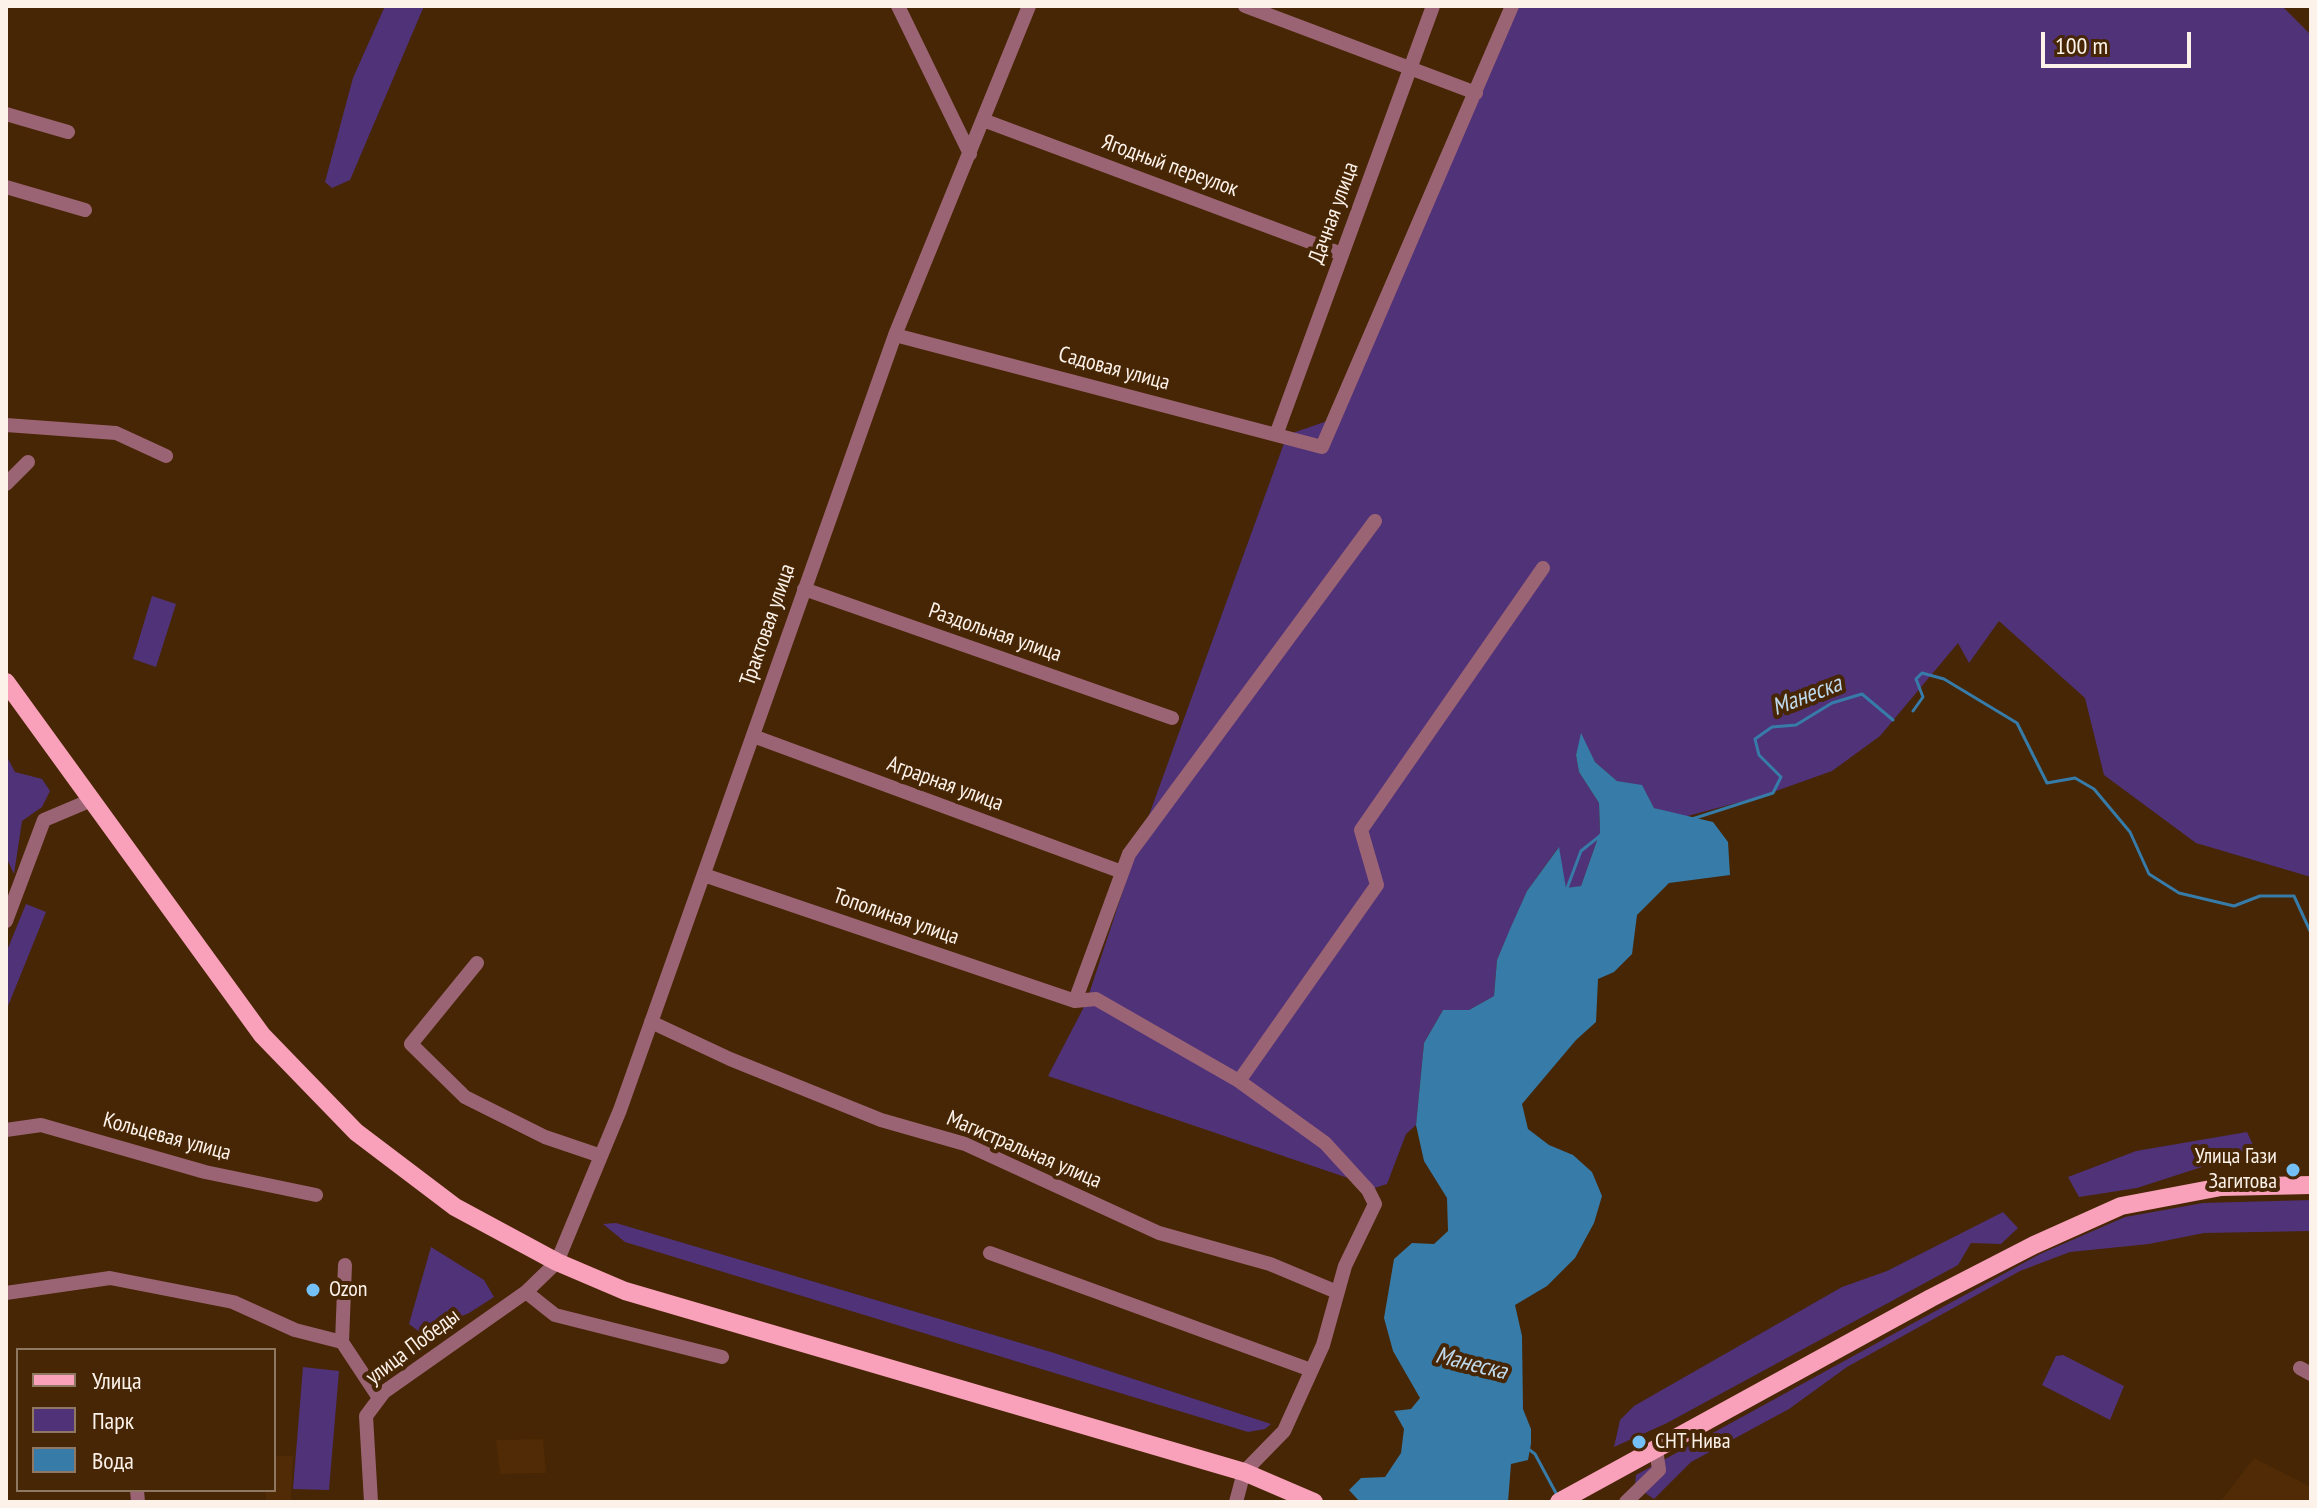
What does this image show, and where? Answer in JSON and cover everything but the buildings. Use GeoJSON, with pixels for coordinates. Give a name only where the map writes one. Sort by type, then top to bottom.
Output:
{"type":"FeatureCollection","features":[{"type":"Feature","properties":{"kind":"main road"},"geometry":{"type":"LineString","coordinates":[[6,682],[89,801],[262,1035],[356,1132],[455,1207],[557,1262],[625,1291],[1244,1472],[1314,1502]]}},
{"type":"Feature","properties":{"kind":"main road"},"geometry":{"type":"LineString","coordinates":[[1559,1502],[1931,1298],[2034,1245],[2121,1206],[2221,1187],[2311,1185]]}},
{"type":"Feature","properties":{"kind":"street"},"geometry":{"type":"LineString","coordinates":[[898,6],[970,154]]}},
{"type":"Feature","properties":{"kind":"street","name":"Трактовая улица"},"geometry":{"type":"LineString","coordinates":[[557,1262],[651,1022],[895,335],[1029,6]]}},
{"type":"Feature","properties":{"kind":"street"},"geometry":{"type":"LineString","coordinates":[[1245,6],[1476,93],[1512,6]]}},
{"type":"Feature","properties":{"kind":"street","name":"Дачная улица"},"geometry":{"type":"LineString","coordinates":[[1276,435],[1433,6]]}},
{"type":"Feature","properties":{"kind":"street","name":"Садовая улица"},"geometry":{"type":"LineString","coordinates":[[895,335],[1322,447],[1476,93]]}},
{"type":"Feature","properties":{"kind":"street"},"geometry":{"type":"LineString","coordinates":[[6,114],[68,132]]}},
{"type":"Feature","properties":{"kind":"street","name":"Ягодный переулок"},"geometry":{"type":"LineString","coordinates":[[983,120],[1342,254]]}},
{"type":"Feature","properties":{"kind":"street"},"geometry":{"type":"LineString","coordinates":[[6,187],[85,210]]}},
{"type":"Feature","properties":{"kind":"street"},"geometry":{"type":"LineString","coordinates":[[6,425],[116,433],[166,456]]}},
{"type":"Feature","properties":{"kind":"street"},"geometry":{"type":"LineString","coordinates":[[6,484],[28,462]]}},
{"type":"Feature","properties":{"kind":"street"},"geometry":{"type":"LineString","coordinates":[[1075,1001],[1129,854],[1375,521]]}},
{"type":"Feature","properties":{"kind":"street"},"geometry":{"type":"LineString","coordinates":[[1239,1081],[1377,885],[1361,830],[1543,568]]}},
{"type":"Feature","properties":{"kind":"street","name":"Раздольная улица"},"geometry":{"type":"LineString","coordinates":[[804,589],[1172,718]]}},
{"type":"Feature","properties":{"kind":"street","name":"Аграрная улица"},"geometry":{"type":"LineString","coordinates":[[753,736],[1122,872]]}},
{"type":"Feature","properties":{"kind":"street"},"geometry":{"type":"LineString","coordinates":[[6,921],[44,820],[89,801]]}},
{"type":"Feature","properties":{"kind":"street","name":"Тополиная улица"},"geometry":{"type":"LineString","coordinates":[[704,875],[1075,1001],[1096,999],[1239,1081],[1325,1143],[1368,1190],[1375,1204],[1345,1266],[1337,1292]]}},
{"type":"Feature","properties":{"kind":"street"},"geometry":{"type":"LineString","coordinates":[[477,963],[411,1044],[465,1097],[545,1137],[601,1156]]}},
{"type":"Feature","properties":{"kind":"street","name":"Магистральная улица"},"geometry":{"type":"LineString","coordinates":[[651,1022],[730,1059],[881,1120],[965,1144],[1159,1233],[1270,1264],[1337,1292]]}},
{"type":"Feature","properties":{"kind":"street","name":"Кольцевая улица"},"geometry":{"type":"LineString","coordinates":[[6,1130],[41,1125],[205,1172],[316,1195]]}},
{"type":"Feature","properties":{"kind":"street"},"geometry":{"type":"LineString","coordinates":[[990,1253],[1311,1370]]}},
{"type":"Feature","properties":{"kind":"street","name":"улица Победы"},"geometry":{"type":"LineString","coordinates":[[371,1502],[366,1416],[379,1398],[526,1292],[557,1262]]}},
{"type":"Feature","properties":{"kind":"street"},"geometry":{"type":"LineString","coordinates":[[345,1265],[342,1342],[379,1398]]}},
{"type":"Feature","properties":{"kind":"street"},"geometry":{"type":"LineString","coordinates":[[6,1293],[110,1278],[233,1302],[295,1330],[342,1342]]}},
{"type":"Feature","properties":{"kind":"street"},"geometry":{"type":"LineString","coordinates":[[526,1292],[555,1315],[722,1357]]}},
{"type":"Feature","properties":{"kind":"street"},"geometry":{"type":"LineString","coordinates":[[1236,1502],[1244,1472],[1284,1431],[1311,1370],[1337,1292]]}},
{"type":"Feature","properties":{"kind":"street"},"geometry":{"type":"LineString","coordinates":[[1626,1502],[1659,1470],[1656,1449]]}},
{"type":"Feature","properties":{"kind":"shaded area"},"geometry":{"type":"Polygon","coordinates":[[[543,1439],[546,1473],[500,1474],[496,1440],[543,1439]]]}},
{"type":"Feature","properties":{"kind":"shaded area"},"geometry":{"type":"Polygon","coordinates":[[[276,1456],[293,1456],[291,1500],[266,1501],[265,1492],[276,1492],[276,1456]]]}},
{"type":"Feature","properties":{"kind":"shaded area"},"geometry":{"type":"Polygon","coordinates":[[[2254,1458],[2311,1487],[2311,1502],[2220,1502],[2254,1458]]]}},
{"type":"Feature","properties":{"kind":"green space"},"geometry":{"type":"Polygon","coordinates":[[[385,6],[424,6],[350,180],[332,188],[325,182],[353,78],[385,6]]]}},
{"type":"Feature","properties":{"kind":"green space"},"geometry":{"type":"Polygon","coordinates":[[[1505,6],[2282,6],[2311,35],[2311,877],[2196,843],[2104,775],[2085,698],[1999,621],[1969,663],[1958,643],[1880,736],[1832,771],[1762,796],[1684,817],[1654,808],[1642,786],[1617,781],[1595,762],[1581,735],[1576,755],[1579,772],[1599,803],[1600,832],[1581,886],[1566,889],[1558,848],[1527,891],[1497,960],[1494,996],[1469,1010],[1443,1010],[1424,1043],[1416,1125],[1406,1134],[1387,1184],[1368,1190],[1348,1178],[1048,1076],[1086,1003],[1136,851],[1287,435],[1333,419],[1505,6]]]}},
{"type":"Feature","properties":{"kind":"green space"},"geometry":{"type":"Polygon","coordinates":[[[152,596],[176,604],[156,667],[133,659],[152,596]]]}},
{"type":"Feature","properties":{"kind":"green space"},"geometry":{"type":"Polygon","coordinates":[[[6,755],[15,772],[42,779],[50,791],[42,807],[22,821],[14,874],[6,857],[6,755]]]}},
{"type":"Feature","properties":{"kind":"green space"},"geometry":{"type":"Polygon","coordinates":[[[26,904],[46,912],[6,1011],[6,953],[26,904]]]}},
{"type":"Feature","properties":{"kind":"green space"},"geometry":{"type":"Polygon","coordinates":[[[2247,1132],[2258,1156],[2208,1165],[2137,1188],[2079,1197],[2068,1177],[2136,1151],[2247,1132]]]}},
{"type":"Feature","properties":{"kind":"green space"},"geometry":{"type":"Polygon","coordinates":[[[2311,1200],[2311,1231],[2204,1233],[2149,1244],[2070,1252],[2020,1271],[1847,1367],[1789,1409],[1691,1462],[1654,1499],[1635,1486],[1636,1475],[2040,1254],[2125,1217],[2203,1203],[2311,1200]]]}},
{"type":"Feature","properties":{"kind":"green space"},"geometry":{"type":"Polygon","coordinates":[[[2003,1212],[2018,1228],[2001,1244],[1971,1243],[1958,1265],[1667,1423],[1614,1447],[1620,1420],[1634,1406],[1842,1287],[1887,1271],[2003,1212]]]}},
{"type":"Feature","properties":{"kind":"green space"},"geometry":{"type":"Polygon","coordinates":[[[616,1223],[1051,1352],[1271,1424],[1265,1429],[1248,1432],[625,1242],[603,1224],[616,1223]]]}},
{"type":"Feature","properties":{"kind":"green space"},"geometry":{"type":"Polygon","coordinates":[[[431,1247],[484,1280],[494,1297],[469,1313],[421,1333],[409,1324],[431,1247]]]}},
{"type":"Feature","properties":{"kind":"green space"},"geometry":{"type":"Polygon","coordinates":[[[2063,1355],[2124,1386],[2110,1420],[2042,1385],[2056,1356],[2063,1355]]]}},
{"type":"Feature","properties":{"kind":"green space"},"geometry":{"type":"Polygon","coordinates":[[[303,1367],[339,1371],[329,1490],[293,1489],[303,1367]]]}},
{"type":"Feature","properties":{"kind":"water"},"geometry":{"type":"Polygon","coordinates":[[[1581,733],[1595,762],[1617,781],[1642,785],[1654,808],[1713,822],[1728,842],[1730,875],[1669,883],[1637,915],[1632,954],[1614,972],[1598,979],[1596,1022],[1576,1040],[1522,1104],[1528,1129],[1549,1145],[1573,1155],[1592,1172],[1602,1196],[1594,1223],[1575,1258],[1547,1286],[1515,1305],[1522,1336],[1523,1409],[1531,1429],[1531,1444],[1528,1460],[1511,1464],[1508,1502],[1360,1502],[1349,1490],[1361,1478],[1385,1477],[1401,1453],[1404,1429],[1394,1411],[1411,1409],[1420,1398],[1393,1351],[1384,1318],[1394,1259],[1412,1243],[1434,1244],[1448,1231],[1447,1198],[1424,1161],[1416,1125],[1424,1043],[1443,1010],[1469,1010],[1494,996],[1497,960],[1510,929],[1527,891],[1559,847],[1566,888],[1581,886],[1600,832],[1599,803],[1579,772],[1576,755],[1581,733]]]}},
{"type":"Feature","properties":{"kind":"waterway","name":"Манеска"},"geometry":{"type":"LineString","coordinates":[[1913,711],[1923,697],[1916,679],[1922,673],[1944,679],[2017,723],[2047,783],[2075,778],[2094,789],[2130,832],[2149,874],[2179,893],[2234,906],[2260,896],[2294,896],[2311,933]]}},
{"type":"Feature","properties":{"kind":"waterway","name":"Манеска"},"geometry":{"type":"LineString","coordinates":[[1689,820],[1773,793],[1781,777],[1759,755],[1755,739],[1772,727],[1796,725],[1832,703],[1862,694],[1893,720]]}},
{"type":"Feature","properties":{"kind":"waterway","name":"Манеска"},"geometry":{"type":"LineString","coordinates":[[1566,891],[1581,851],[1601,835]]}},
{"type":"Feature","properties":{"kind":"waterway","name":"Манеска"},"geometry":{"type":"LineString","coordinates":[[1527,1448],[1535,1454],[1557,1495]]}},
{"type":"Feature","properties":{"kind":"place","name":"Улица Гази Загитова"},"geometry":{"type":"Point","coordinates":[2293,1170]}},
{"type":"Feature","properties":{"kind":"place","name":"Ozon"},"geometry":{"type":"Point","coordinates":[313,1290]}},
{"type":"Feature","properties":{"kind":"place","name":"СНТ Нива"},"geometry":{"type":"Point","coordinates":[1639,1442]}}]}
